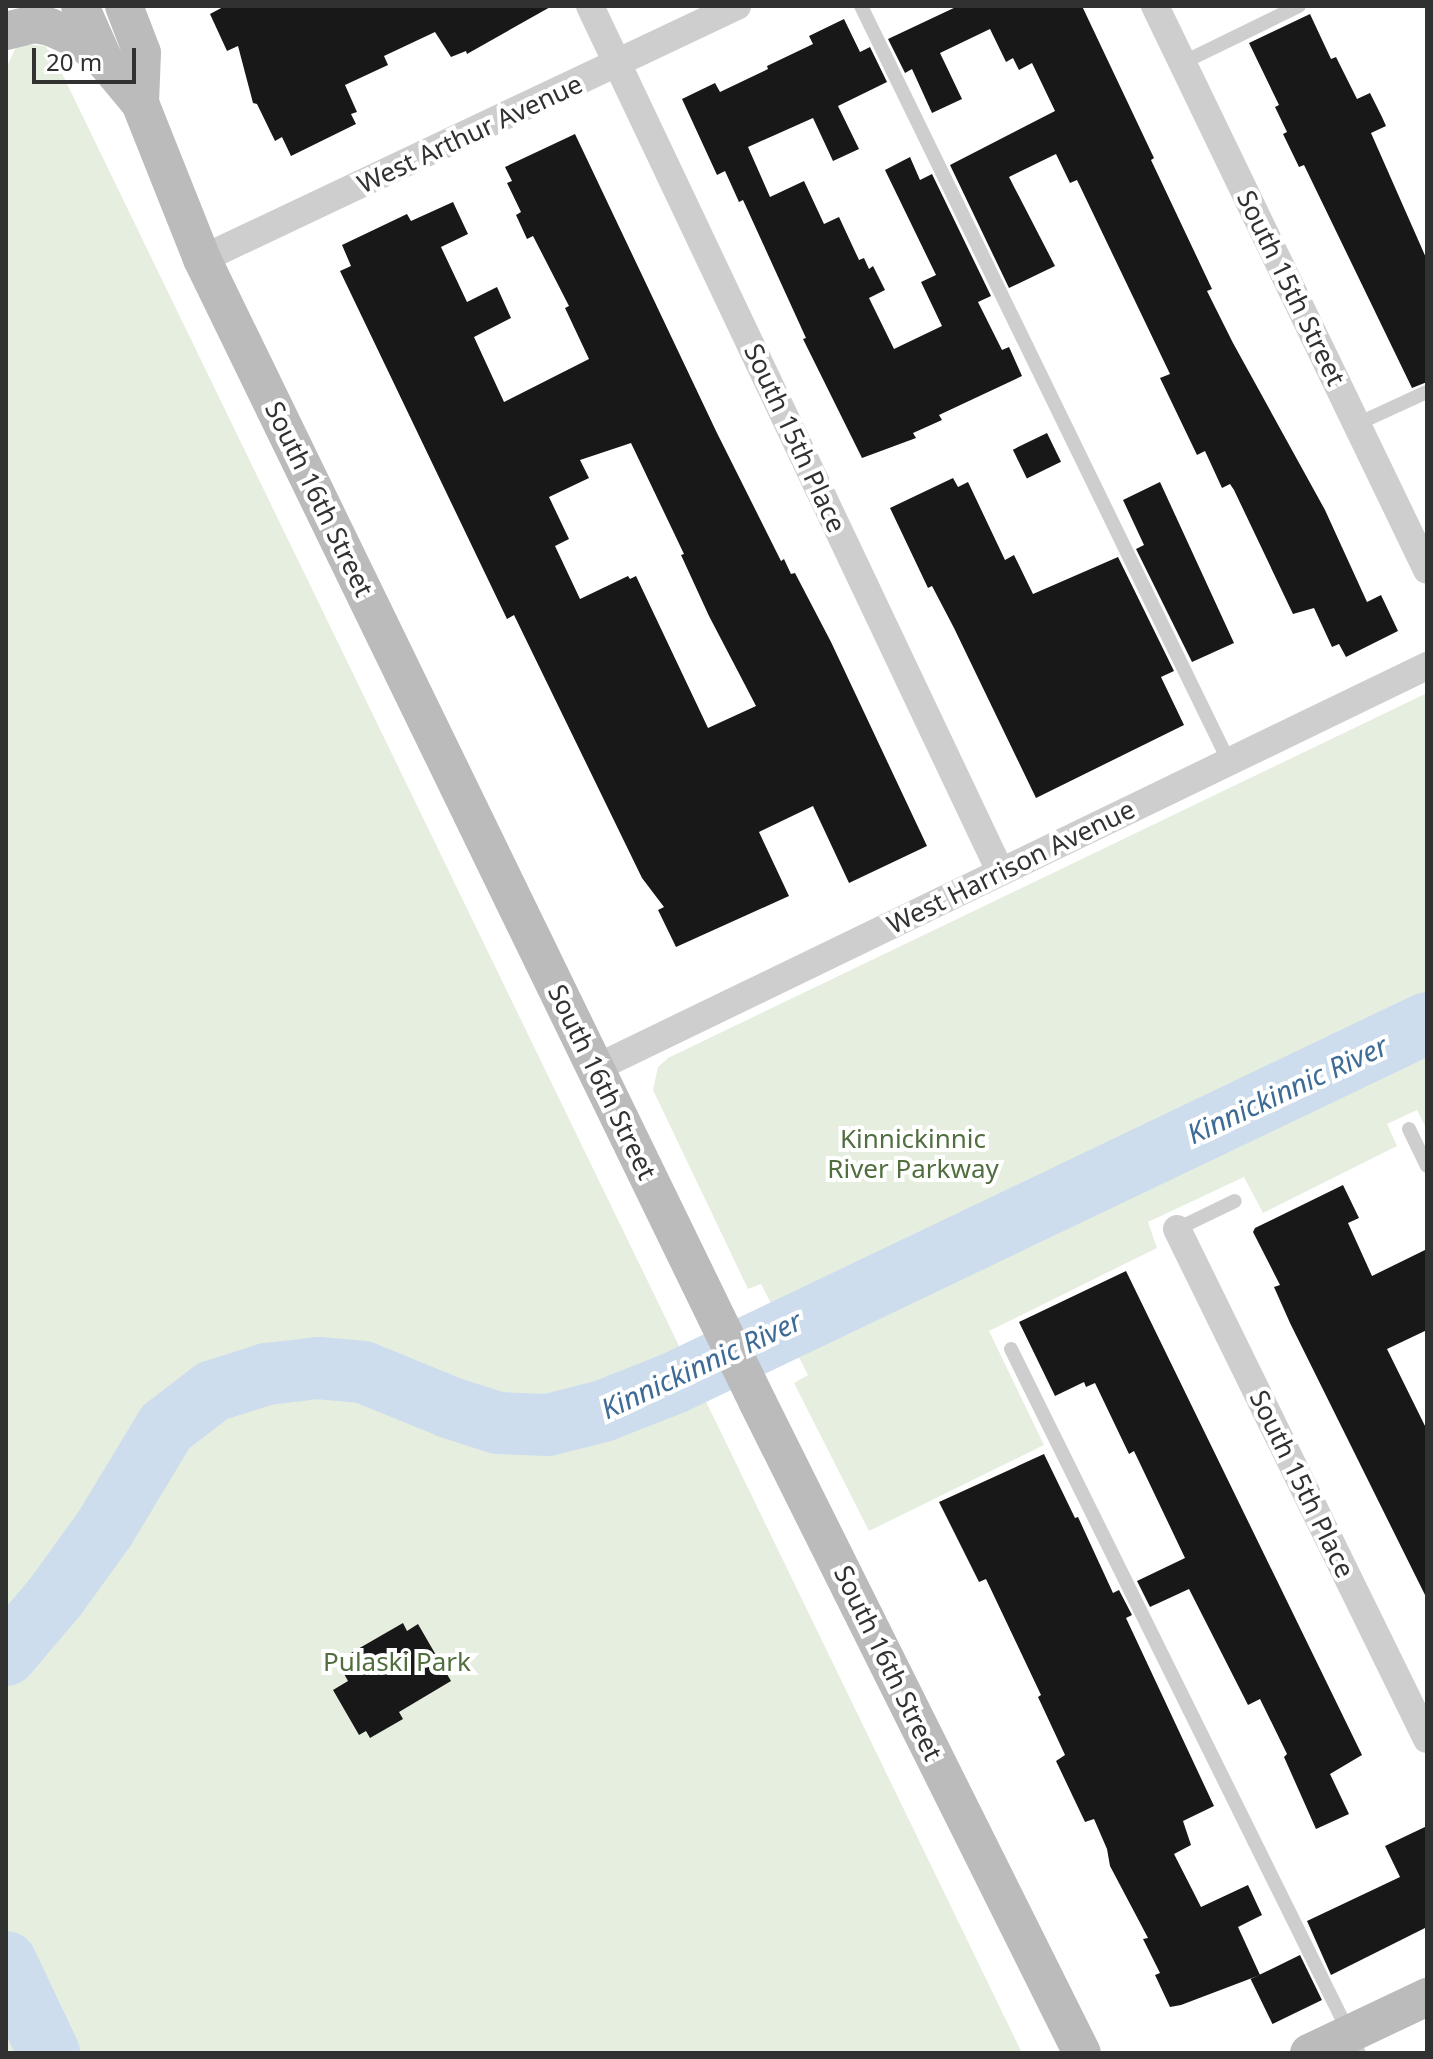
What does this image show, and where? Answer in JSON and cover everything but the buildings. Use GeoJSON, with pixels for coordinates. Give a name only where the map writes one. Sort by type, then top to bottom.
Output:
{"type":"FeatureCollection","features":[{"type":"Feature","properties":{"kind":"street","name":"South 16th Street"},"geometry":{"type":"LineString","coordinates":[[80,6],[104,60],[140,103],[202,259],[758,1403],[1082,2053]]}},
{"type":"Feature","properties":{"kind":"street","name":"South 16th Street"},"geometry":{"type":"LineString","coordinates":[[124,6],[142,53],[140,103]]}},
{"type":"Feature","properties":{"kind":"street","name":"South 15th Place"},"geometry":{"type":"LineString","coordinates":[[590,6],[1000,871]]}},
{"type":"Feature","properties":{"kind":"street","name":"West Arthur Avenue"},"geometry":{"type":"LineString","coordinates":[[202,259],[737,6]]}},
{"type":"Feature","properties":{"kind":"street","name":"South 15th Street"},"geometry":{"type":"LineString","coordinates":[[1155,6],[1427,570]]}},
{"type":"Feature","properties":{"kind":"street"},"geometry":{"type":"LineString","coordinates":[[6,31],[35,24],[50,27],[81,41],[104,60]]}},
{"type":"Feature","properties":{"kind":"street","name":"West Harrison Avenue"},"geometry":{"type":"LineString","coordinates":[[596,1068],[1427,666]]}},
{"type":"Feature","properties":{"kind":"street","name":"South 15th Place"},"geometry":{"type":"LineString","coordinates":[[1177,1229],[1427,1739]]}},
{"type":"Feature","properties":{"kind":"street"},"geometry":{"type":"LineString","coordinates":[[1309,2053],[1355,2043],[1427,1997]]}},
{"type":"Feature","properties":{"kind":"lane"},"geometry":{"type":"LineString","coordinates":[[861,6],[1229,762]]}},
{"type":"Feature","properties":{"kind":"lane"},"geometry":{"type":"LineString","coordinates":[[1182,63],[1299,6]]}},
{"type":"Feature","properties":{"kind":"lane"},"geometry":{"type":"LineString","coordinates":[[1357,424],[1427,392]]}},
{"type":"Feature","properties":{"kind":"lane"},"geometry":{"type":"LineString","coordinates":[[1409,1129],[1427,1166]]}},
{"type":"Feature","properties":{"kind":"lane"},"geometry":{"type":"LineString","coordinates":[[1177,1229],[1235,1201]]}},
{"type":"Feature","properties":{"kind":"lane"},"geometry":{"type":"LineString","coordinates":[[1011,1349],[1355,2043]]}},
{"type":"Feature","properties":{"kind":"green space","name":"Pulaski Park"},"geometry":{"type":"Polygon","coordinates":[[[24,44],[45,46],[54,57],[1022,2053],[6,2053],[6,69],[15,49],[24,44]]]}},
{"type":"Feature","properties":{"kind":"green space","name":"Kinnickinnic River Parkway"},"geometry":{"type":"Polygon","coordinates":[[[1427,693],[1427,1130],[1417,1110],[1387,1124],[1397,1146],[1263,1213],[1244,1177],[1148,1222],[1157,1248],[989,1331],[1044,1445],[869,1531],[794,1383],[808,1375],[761,1284],[748,1289],[653,1090],[658,1067],[668,1058],[1427,693]]]}},
{"type":"Feature","properties":{"kind":"waterway","name":"Kinnickinnic River"},"geometry":{"type":"LineString","coordinates":[[6,1655],[56,1596],[105,1528],[166,1427],[213,1391],[267,1374],[318,1368],[363,1372],[451,1408],[498,1423],[548,1425],[603,1411],[674,1383],[1427,1023]]}},
{"type":"Feature","properties":{"kind":"waterway","name":"Kinnickinnic River"},"geometry":{"type":"LineString","coordinates":[[6,1962],[49,2053]]}}]}
